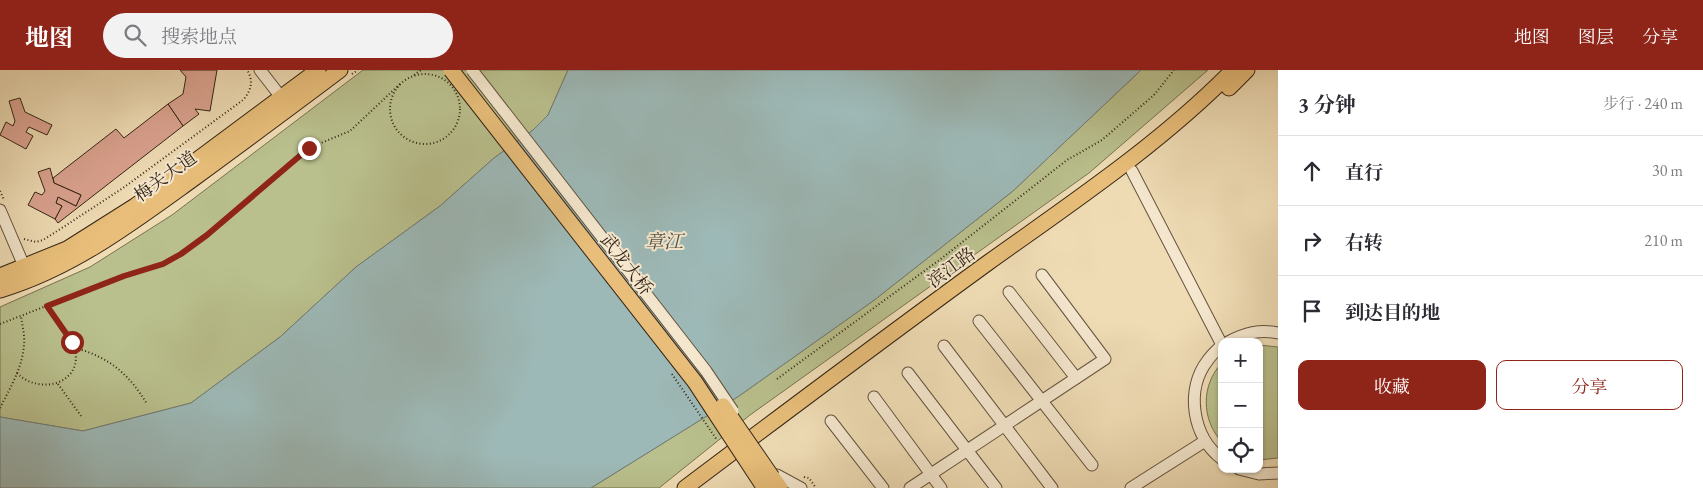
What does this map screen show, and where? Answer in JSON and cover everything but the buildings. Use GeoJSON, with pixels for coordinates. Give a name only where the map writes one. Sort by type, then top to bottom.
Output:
{"type":"FeatureCollection","features":[{"type":"Feature","properties":{"kind":"main road","name":"梅关大道"},"geometry":{"type":"LineString","coordinates":[[0,290],[135,206],[318,70]]}},
{"type":"Feature","properties":{"kind":"main road","name":"梅关大道"},"geometry":{"type":"LineString","coordinates":[[0,276],[27,274],[76,260],[138,219],[340,70]]}},
{"type":"Feature","properties":{"kind":"main road","name":"武龙大桥"},"geometry":{"type":"LineString","coordinates":[[451,70],[695,382],[769,484]]}},
{"type":"Feature","properties":{"kind":"main road","name":"武龙大桥"},"geometry":{"type":"LineString","coordinates":[[464,70],[703,376],[769,484]]}},
{"type":"Feature","properties":{"kind":"main road","name":"滨江路"},"geometry":{"type":"LineString","coordinates":[[685,488],[825,382],[1126,163],[1207,96],[1233,70]]}},
{"type":"Feature","properties":{"kind":"main road","name":"滨江路"},"geometry":{"type":"LineString","coordinates":[[700,488],[825,392],[1132,171],[1214,103],[1247,70]]}},
{"type":"Feature","properties":{"kind":"street"},"geometry":{"type":"LineString","coordinates":[[260,70],[281,97]]}},
{"type":"Feature","properties":{"kind":"street"},"geometry":{"type":"LineString","coordinates":[[445,70],[690,387],[769,484],[802,488]]}},
{"type":"Feature","properties":{"kind":"street"},"geometry":{"type":"LineString","coordinates":[[472,70],[706,371],[769,484]]}},
{"type":"Feature","properties":{"kind":"street"},"geometry":{"type":"LineString","coordinates":[[1132,171],[1218,338]]}},
{"type":"Feature","properties":{"kind":"street"},"geometry":{"type":"LineString","coordinates":[[0,210],[27,274]]}},
{"type":"Feature","properties":{"kind":"street"},"geometry":{"type":"LineString","coordinates":[[910,488],[1104,359],[1042,275]]}},
{"type":"Feature","properties":{"kind":"street"},"geometry":{"type":"LineString","coordinates":[[1008,292],[1076,378]]}},
{"type":"Feature","properties":{"kind":"street"},"geometry":{"type":"LineString","coordinates":[[978,321],[1092,465]]}},
{"type":"Feature","properties":{"kind":"street"},"geometry":{"type":"LineString","coordinates":[[1236,338],[1243,334],[1266,331],[1278,333]]}},
{"type":"Feature","properties":{"kind":"street"},"geometry":{"type":"LineString","coordinates":[[944,346],[1052,488]]}},
{"type":"Feature","properties":{"kind":"street"},"geometry":{"type":"LineString","coordinates":[[1218,349],[1207,360],[1201,373],[1194,400],[1196,421],[1205,441],[1218,455]]}},
{"type":"Feature","properties":{"kind":"street"},"geometry":{"type":"LineString","coordinates":[[908,373],[996,488]]}},
{"type":"Feature","properties":{"kind":"street"},"geometry":{"type":"LineString","coordinates":[[874,397],[941,488]]}},
{"type":"Feature","properties":{"kind":"street"},"geometry":{"type":"LineString","coordinates":[[831,420],[883,488]]}},
{"type":"Feature","properties":{"kind":"street"},"geometry":{"type":"LineString","coordinates":[[1131,488],[1205,441]]}},
{"type":"Feature","properties":{"kind":"street"},"geometry":{"type":"LineString","coordinates":[[1255,473],[1278,473]]}},
{"type":"Feature","properties":{"kind":"path"},"geometry":{"type":"LineString","coordinates":[[36,242],[65,226],[123,188],[243,100],[249,93],[251,85],[247,70]]}},
{"type":"Feature","properties":{"kind":"path"},"geometry":{"type":"LineString","coordinates":[[0,324],[124,276],[163,264],[181,254],[207,235],[309,148],[350,131],[400,84],[421,70]]}},
{"type":"Feature","properties":{"kind":"path"},"geometry":{"type":"LineString","coordinates":[[436,70],[464,106]]}},
{"type":"Feature","properties":{"kind":"path"},"geometry":{"type":"LineString","coordinates":[[777,379],[942,258],[1066,160],[1102,140],[1147,102],[1174,70]]}},
{"type":"Feature","properties":{"kind":"path"},"geometry":{"type":"LineString","coordinates":[[400,84],[392,96],[390,111],[398,132],[417,143],[432,144],[446,137],[459,119],[460,104],[454,90],[439,76],[425,74],[412,76]]}},
{"type":"Feature","properties":{"kind":"path"},"geometry":{"type":"LineString","coordinates":[[17,373],[37,385],[58,384],[73,369],[75,348],[47,306]]}},
{"type":"Feature","properties":{"kind":"path"},"geometry":{"type":"LineString","coordinates":[[0,408],[17,373],[24,343],[21,316]]}},
{"type":"Feature","properties":{"kind":"path"},"geometry":{"type":"LineString","coordinates":[[75,348],[95,354],[113,363],[128,376],[147,404]]}},
{"type":"Feature","properties":{"kind":"path"},"geometry":{"type":"LineString","coordinates":[[668,368],[717,440]]}},
{"type":"Feature","properties":{"kind":"path"},"geometry":{"type":"LineString","coordinates":[[58,384],[81,416]]}},
{"type":"Feature","properties":{"kind":"green space"},"geometry":{"type":"Polygon","coordinates":[[[363,70],[568,70],[548,115],[533,130],[494,158],[440,206],[356,267],[280,337],[191,403],[83,431],[0,417],[0,307],[90,267],[172,215],[363,70]]]}},
{"type":"Feature","properties":{"kind":"green space"},"geometry":{"type":"Polygon","coordinates":[[[1141,70],[1208,70],[1089,173],[750,415],[659,488],[591,488],[739,396],[873,301],[1013,191],[1141,70]]]}},
{"type":"Feature","properties":{"kind":"green space"},"geometry":{"type":"Polygon","coordinates":[[[1263,345],[1278,347],[1278,458],[1263,460],[1263,345]]]}},
{"type":"Feature","properties":{"kind":"green space"},"geometry":{"type":"Polygon","coordinates":[[[1218,368],[1218,437],[1210,423],[1206,402],[1210,381],[1218,368]]]}},
{"type":"Feature","properties":{"kind":"water","name":"章江"},"geometry":{"type":"Polygon","coordinates":[[[568,70],[1141,70],[1013,191],[873,301],[739,396],[591,488],[0,488],[0,417],[83,431],[191,403],[280,337],[356,267],[440,206],[494,158],[533,130],[548,115],[568,70]]]}},
{"type":"Feature","properties":{"kind":"route"},"geometry":{"type":"LineString","coordinates":[[72,342],[47,306],[124,276],[163,264],[181,254],[207,235],[309,148]]}}]}
